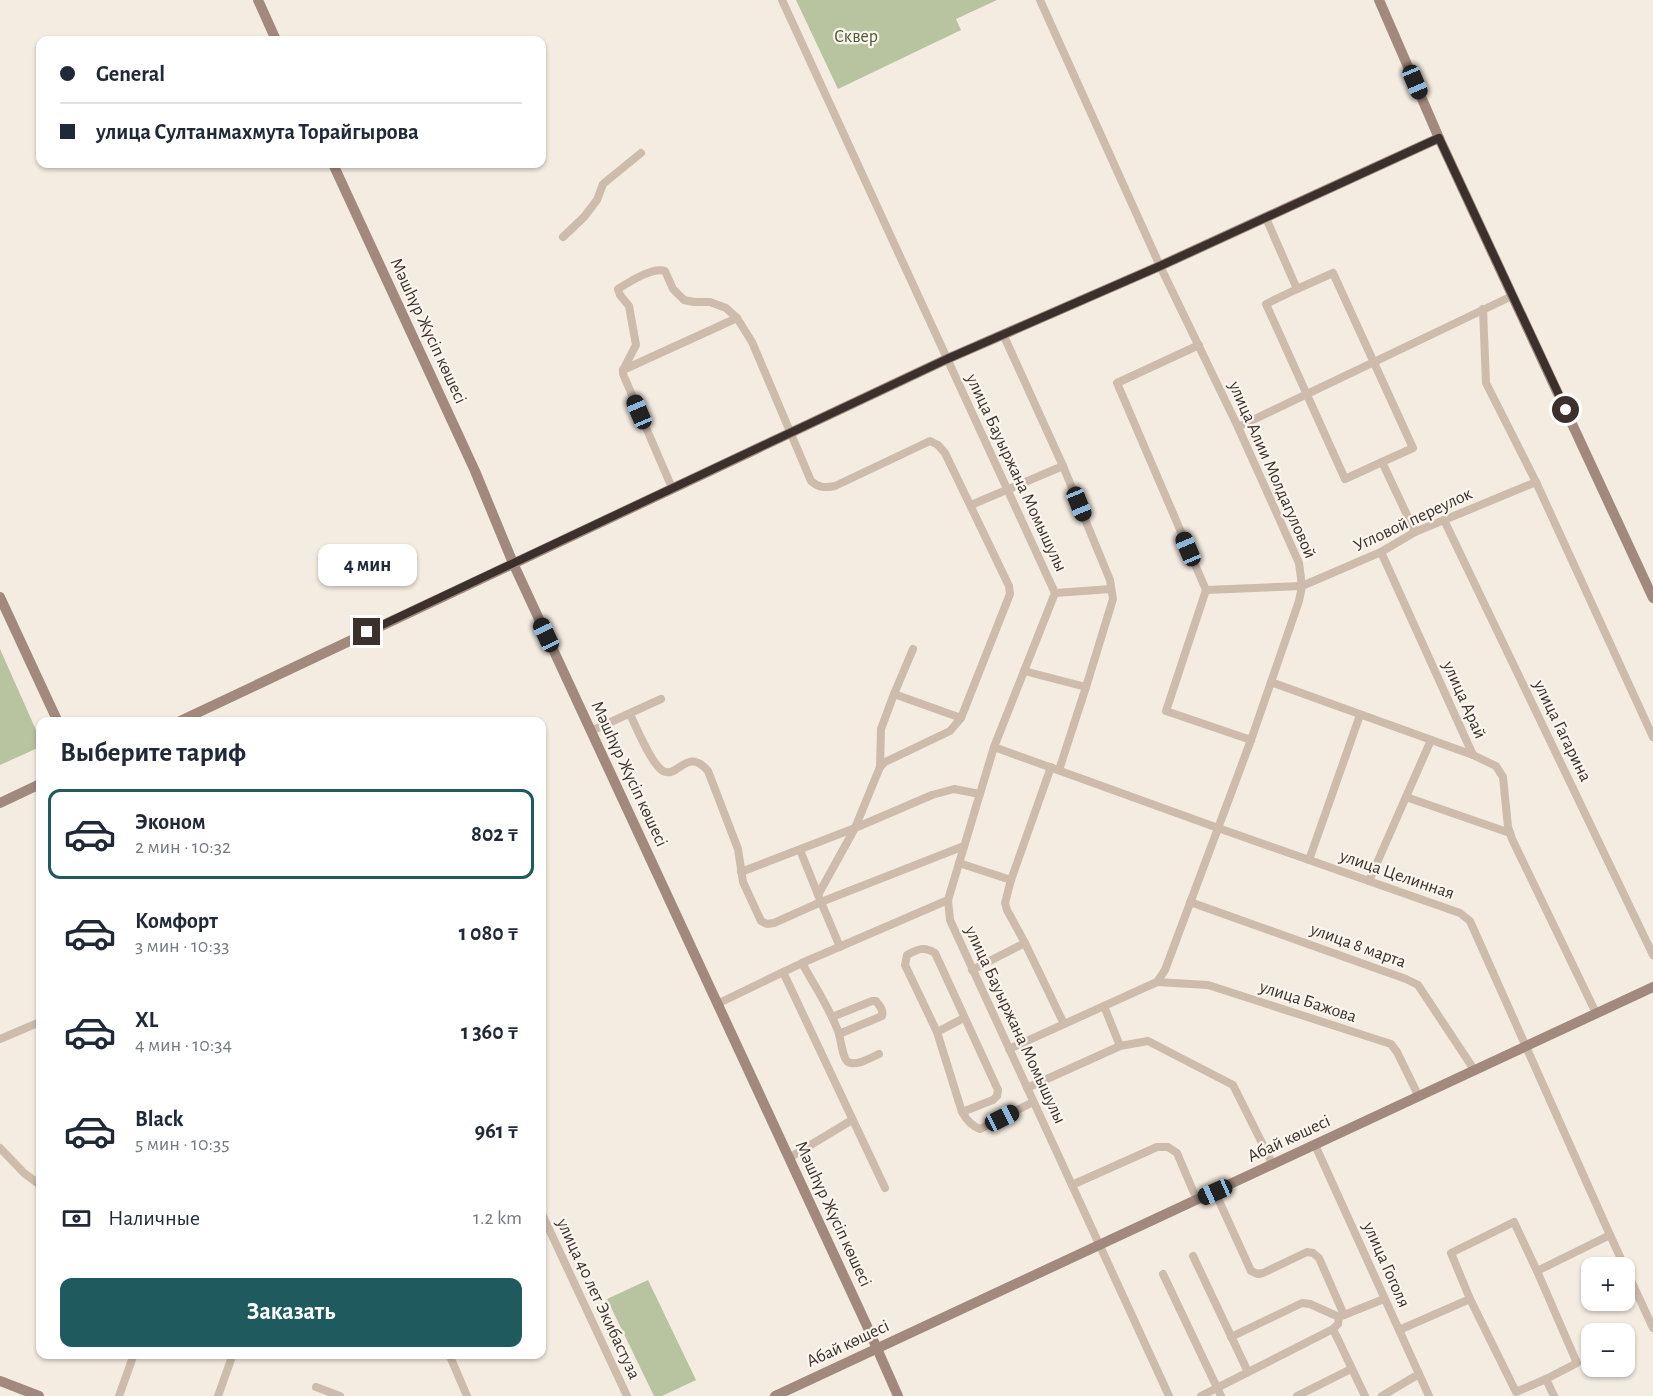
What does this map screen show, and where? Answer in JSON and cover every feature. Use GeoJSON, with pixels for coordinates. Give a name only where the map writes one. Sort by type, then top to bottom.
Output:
{"type":"FeatureCollection","features":[{"type":"Feature","properties":{"kind":"street"},"geometry":{"type":"LineString","coordinates":[[258,0],[274,36]]}},
{"type":"Feature","properties":{"kind":"street","name":"улица Бауыржана Момышулы"},"geometry":{"type":"LineString","coordinates":[[782,0],[1055,593],[994,747],[948,900],[950,920],[1169,1396]]}},
{"type":"Feature","properties":{"kind":"street","name":"улица Алии Молдагуловой"},"geometry":{"type":"LineString","coordinates":[[1040,0],[1160,266],[1238,427],[1299,564],[1302,586],[1299,601],[1251,740],[1165,970],[1157,982]]}},
{"type":"Feature","properties":{"kind":"street"},"geometry":{"type":"LineString","coordinates":[[1379,0],[1439,138],[1653,598]]}},
{"type":"Feature","properties":{"kind":"street"},"geometry":{"type":"LineString","coordinates":[[189,717],[947,359],[1160,266],[1439,138]]}},
{"type":"Feature","properties":{"kind":"street"},"geometry":{"type":"LineString","coordinates":[[563,237],[584,217],[597,200],[603,184],[641,153]]}},
{"type":"Feature","properties":{"kind":"street","name":"Мәшһүр Жүсіп көшесі"},"geometry":{"type":"LineString","coordinates":[[335,168],[475,471],[513,563],[878,1348],[898,1396]]}},
{"type":"Feature","properties":{"kind":"street"},"geometry":{"type":"LineString","coordinates":[[1266,218],[1297,289]]}},
{"type":"Feature","properties":{"kind":"street"},"geometry":{"type":"LineString","coordinates":[[672,488],[626,382],[623,370],[636,345],[629,306],[618,289],[662,269],[673,289],[684,300],[710,302],[726,308],[737,318],[752,342],[811,481],[816,486],[825,488],[835,486],[930,441],[945,453],[1009,586],[1010,594],[961,718],[950,731],[880,766]]}},
{"type":"Feature","properties":{"kind":"street"},"geometry":{"type":"LineString","coordinates":[[1333,273],[1372,362],[1413,448],[1345,479],[1266,304],[1333,273]]}},
{"type":"Feature","properties":{"kind":"street"},"geometry":{"type":"LineString","coordinates":[[1238,427],[1512,296]]}},
{"type":"Feature","properties":{"kind":"street"},"geometry":{"type":"LineString","coordinates":[[1483,309],[1486,383],[1536,482],[1653,737]]}},
{"type":"Feature","properties":{"kind":"street"},"geometry":{"type":"LineString","coordinates":[[623,370],[737,318]]}},
{"type":"Feature","properties":{"kind":"street"},"geometry":{"type":"LineString","coordinates":[[1003,334],[1063,466],[1110,580],[1113,599],[1086,687],[1011,880],[1005,903],[1064,1024]]}},
{"type":"Feature","properties":{"kind":"street"},"geometry":{"type":"LineString","coordinates":[[1198,345],[1117,383],[1206,590],[1166,711],[1251,740]]}},
{"type":"Feature","properties":{"kind":"street"},"geometry":{"type":"LineString","coordinates":[[1382,462],[1415,532]]}},
{"type":"Feature","properties":{"kind":"street"},"geometry":{"type":"LineString","coordinates":[[971,505],[1063,466]]}},
{"type":"Feature","properties":{"kind":"street","name":"Угловой переулок"},"geometry":{"type":"LineString","coordinates":[[1302,586],[1381,552],[1415,532],[1444,519],[1536,482]]}},
{"type":"Feature","properties":{"kind":"street","name":"улица Гагарина"},"geometry":{"type":"LineString","coordinates":[[1444,519],[1653,955]]}},
{"type":"Feature","properties":{"kind":"street","name":"улица Арай"},"geometry":{"type":"LineString","coordinates":[[1381,552],[1473,755],[1496,766],[1503,777],[1510,833],[1596,1013]]}},
{"type":"Feature","properties":{"kind":"street"},"geometry":{"type":"LineString","coordinates":[[1206,590],[1302,586]]}},
{"type":"Feature","properties":{"kind":"street"},"geometry":{"type":"LineString","coordinates":[[1055,593],[1111,589]]}},
{"type":"Feature","properties":{"kind":"street"},"geometry":{"type":"LineString","coordinates":[[0,597],[56,717]]}},
{"type":"Feature","properties":{"kind":"street"},"geometry":{"type":"LineString","coordinates":[[819,899],[855,828],[880,766],[881,729],[913,649]]}},
{"type":"Feature","properties":{"kind":"street"},"geometry":{"type":"LineString","coordinates":[[1024,671],[1086,687]]}},
{"type":"Feature","properties":{"kind":"street"},"geometry":{"type":"LineString","coordinates":[[1271,682],[1473,755]]}},
{"type":"Feature","properties":{"kind":"street"},"geometry":{"type":"LineString","coordinates":[[894,694],[961,718]]}},
{"type":"Feature","properties":{"kind":"street"},"geometry":{"type":"LineString","coordinates":[[591,731],[661,699]]}},
{"type":"Feature","properties":{"kind":"street"},"geometry":{"type":"LineString","coordinates":[[630,714],[660,768],[666,772],[672,772],[682,764],[694,761],[702,764],[708,771],[738,849],[743,882],[761,921],[767,924],[774,923],[819,899],[964,846]]}},
{"type":"Feature","properties":{"kind":"street"},"geometry":{"type":"LineString","coordinates":[[1309,860],[1360,715]]}},
{"type":"Feature","properties":{"kind":"street"},"geometry":{"type":"LineString","coordinates":[[1369,881],[1431,740]]}},
{"type":"Feature","properties":{"kind":"street","name":"улица Целинная"},"geometry":{"type":"LineString","coordinates":[[994,747],[1460,913],[1470,921],[1653,1328]]}},
{"type":"Feature","properties":{"kind":"street"},"geometry":{"type":"LineString","coordinates":[[0,803],[36,786]]}},
{"type":"Feature","properties":{"kind":"street"},"geometry":{"type":"LineString","coordinates":[[741,872],[855,828],[932,795],[954,789],[980,794]]}},
{"type":"Feature","properties":{"kind":"street"},"geometry":{"type":"LineString","coordinates":[[1406,797],[1510,833]]}},
{"type":"Feature","properties":{"kind":"street"},"geometry":{"type":"LineString","coordinates":[[800,849],[840,947]]}},
{"type":"Feature","properties":{"kind":"street"},"geometry":{"type":"LineString","coordinates":[[959,863],[1011,880]]}},
{"type":"Feature","properties":{"kind":"street"},"geometry":{"type":"LineString","coordinates":[[717,1004],[802,963],[948,900]]}},
{"type":"Feature","properties":{"kind":"street","name":"улица 8 марта"},"geometry":{"type":"LineString","coordinates":[[1190,902],[1418,985],[1475,1071]]}},
{"type":"Feature","properties":{"kind":"street"},"geometry":{"type":"LineString","coordinates":[[972,970],[1025,943]]}},
{"type":"Feature","properties":{"kind":"street"},"geometry":{"type":"LineString","coordinates":[[962,1112],[993,1100],[998,1090],[935,953],[928,949],[919,949],[907,955],[905,964],[936,1032],[962,1112],[966,1118],[975,1128],[980,1129],[1034,1102]]}},
{"type":"Feature","properties":{"kind":"street"},"geometry":{"type":"LineString","coordinates":[[802,963],[832,1017],[845,1059],[854,1064],[879,1054]]}},
{"type":"Feature","properties":{"kind":"street"},"geometry":{"type":"LineString","coordinates":[[783,972],[885,1188]]}},
{"type":"Feature","properties":{"kind":"street"},"geometry":{"type":"LineString","coordinates":[[1009,1049],[1157,982]]}},
{"type":"Feature","properties":{"kind":"street","name":"улица Бажова"},"geometry":{"type":"LineString","coordinates":[[1157,982],[1208,986],[1391,1044],[1398,1052],[1419,1097]]}},
{"type":"Feature","properties":{"kind":"street","name":"Абай көшесі"},"geometry":{"type":"LineString","coordinates":[[775,1396],[1653,987]]}},
{"type":"Feature","properties":{"kind":"street"},"geometry":{"type":"LineString","coordinates":[[832,1017],[872,1001],[876,1001],[881,1007],[882,1016],[839,1034]]}},
{"type":"Feature","properties":{"kind":"street"},"geometry":{"type":"LineString","coordinates":[[1104,1006],[1120,1046]]}},
{"type":"Feature","properties":{"kind":"street"},"geometry":{"type":"LineString","coordinates":[[936,1032],[964,1018]]}},
{"type":"Feature","properties":{"kind":"street"},"geometry":{"type":"LineString","coordinates":[[0,1039],[36,1024]]}},
{"type":"Feature","properties":{"kind":"street"},"geometry":{"type":"LineString","coordinates":[[1027,1088],[1120,1046],[1148,1041],[1233,1085],[1273,1165]]}},
{"type":"Feature","properties":{"kind":"street"},"geometry":{"type":"LineString","coordinates":[[789,1158],[852,1120]]}},
{"type":"Feature","properties":{"kind":"street","name":"улица Гоголя"},"geometry":{"type":"LineString","coordinates":[[1316,1145],[1429,1396]]}},
{"type":"Feature","properties":{"kind":"street"},"geometry":{"type":"LineString","coordinates":[[1072,1185],[1157,1147],[1168,1147],[1177,1153],[1197,1200]]}},
{"type":"Feature","properties":{"kind":"street"},"geometry":{"type":"LineString","coordinates":[[0,1148],[18,1168],[36,1182]]}},
{"type":"Feature","properties":{"kind":"street"},"geometry":{"type":"LineString","coordinates":[[1215,1192],[1251,1271],[1258,1274],[1263,1273],[1307,1252],[1313,1252],[1319,1257],[1342,1316]]}},
{"type":"Feature","properties":{"kind":"street"},"geometry":{"type":"LineString","coordinates":[[1514,1222],[1537,1271],[1577,1364],[1516,1392],[1470,1299],[1451,1253],[1514,1222]]}},
{"type":"Feature","properties":{"kind":"street","name":"улица 40 лет Экибастуза"},"geometry":{"type":"LineString","coordinates":[[546,1223],[627,1396]]}},
{"type":"Feature","properties":{"kind":"street"},"geometry":{"type":"LineString","coordinates":[[1537,1271],[1610,1235]]}},
{"type":"Feature","properties":{"kind":"street"},"geometry":{"type":"LineString","coordinates":[[1193,1256],[1248,1372]]}},
{"type":"Feature","properties":{"kind":"street"},"geometry":{"type":"LineString","coordinates":[[1163,1274],[1221,1396]]}},
{"type":"Feature","properties":{"kind":"street"},"geometry":{"type":"LineString","coordinates":[[1201,1396],[1333,1329],[1342,1316],[1384,1299]]}},
{"type":"Feature","properties":{"kind":"street"},"geometry":{"type":"LineString","coordinates":[[1399,1330],[1470,1299]]}},
{"type":"Feature","properties":{"kind":"street"},"geometry":{"type":"LineString","coordinates":[[1232,1337],[1302,1303],[1342,1316]]}},
{"type":"Feature","properties":{"kind":"street"},"geometry":{"type":"LineString","coordinates":[[1333,1329],[1365,1396]]}},
{"type":"Feature","properties":{"kind":"street"},"geometry":{"type":"LineString","coordinates":[[119,1396],[132,1359]]}},
{"type":"Feature","properties":{"kind":"street"},"geometry":{"type":"LineString","coordinates":[[218,1396],[231,1359]]}},
{"type":"Feature","properties":{"kind":"street"},"geometry":{"type":"LineString","coordinates":[[450,1359],[467,1396]]}},
{"type":"Feature","properties":{"kind":"street"},"geometry":{"type":"LineString","coordinates":[[1297,1396],[1351,1369]]}},
{"type":"Feature","properties":{"kind":"street"},"geometry":{"type":"LineString","coordinates":[[1382,1396],[1419,1374]]}},
{"type":"Feature","properties":{"kind":"street"},"geometry":{"type":"LineString","coordinates":[[1546,1379],[1554,1396]]}},
{"type":"Feature","properties":{"kind":"street"},"geometry":{"type":"LineString","coordinates":[[0,1381],[39,1396]]}},
{"type":"Feature","properties":{"kind":"street"},"geometry":{"type":"LineString","coordinates":[[316,1387],[340,1396]]}},
{"type":"Feature","properties":{"kind":"green space","name":"Сквер"},"geometry":{"type":"Polygon","coordinates":[[[796,0],[997,0],[956,19],[961,30],[838,89],[796,0]]]}},
{"type":"Feature","properties":{"kind":"green space"},"geometry":{"type":"Polygon","coordinates":[[[0,649],[36,730],[36,749],[0,765],[0,649]]]}},
{"type":"Feature","properties":{"kind":"green space"},"geometry":{"type":"Polygon","coordinates":[[[648,1280],[696,1380],[662,1396],[654,1396],[607,1299],[648,1280]]]}},
{"type":"Feature","properties":{"kind":"route"},"geometry":{"type":"LineString","coordinates":[[367,632],[947,359],[1160,266],[1439,138],[1566,410]]}}]}
